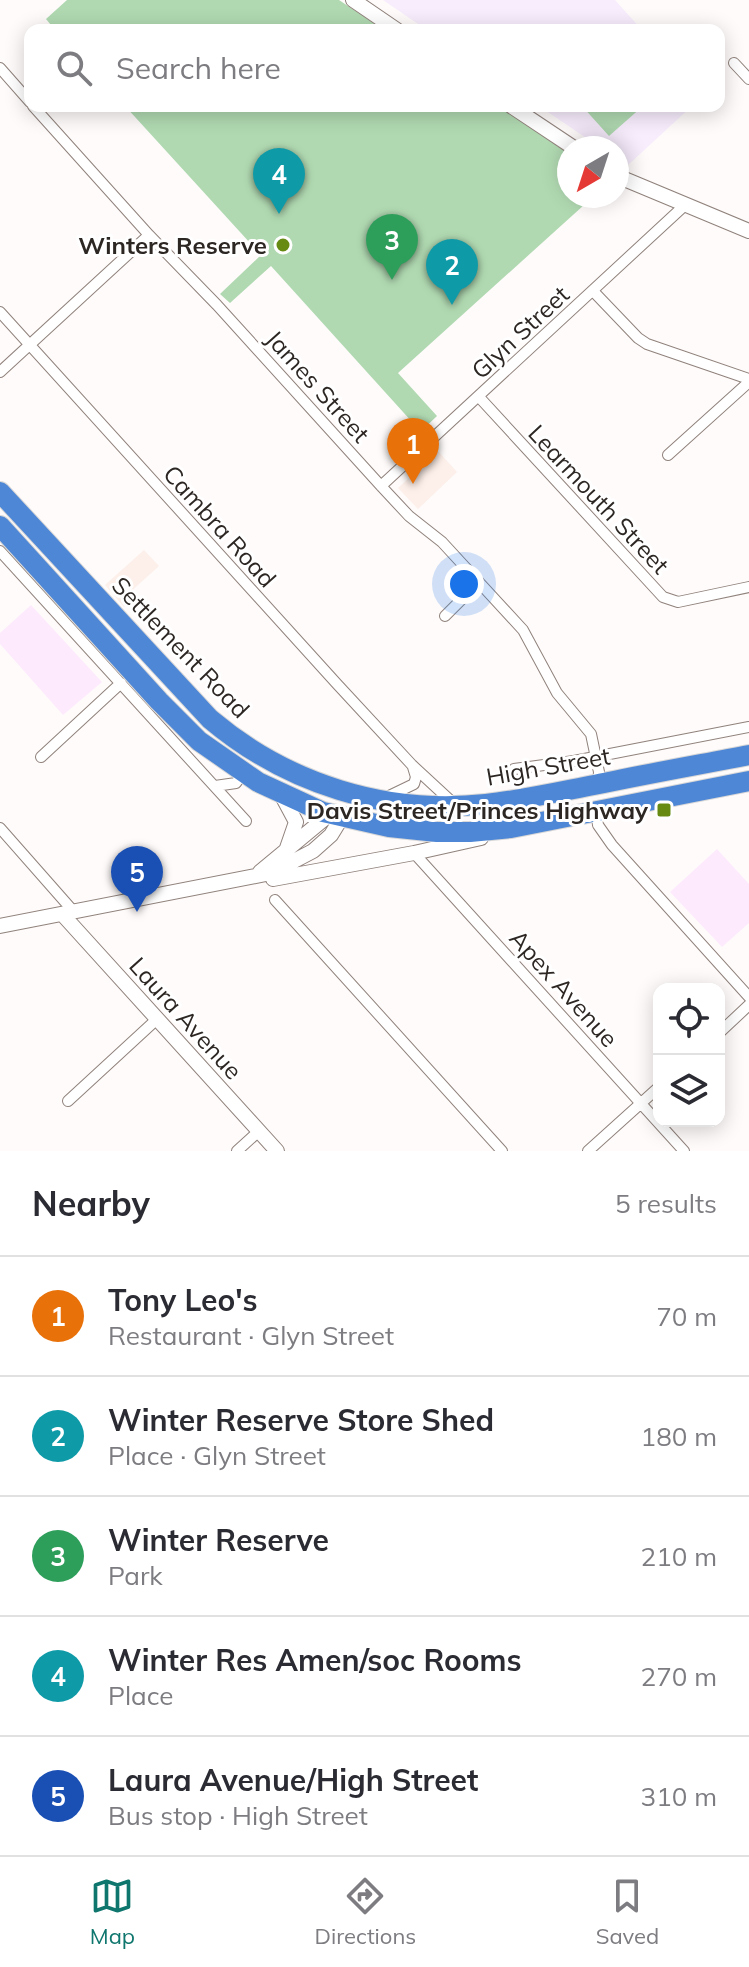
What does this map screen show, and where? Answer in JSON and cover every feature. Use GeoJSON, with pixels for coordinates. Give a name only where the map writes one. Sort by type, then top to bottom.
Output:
{"type":"FeatureCollection","features":[{"type":"Feature","properties":{"kind":"highway","name":"Settlement Road"},"geometry":{"type":"LineString","coordinates":[[0,492],[189,699],[237,742],[279,766],[353,795]]}},
{"type":"Feature","properties":{"kind":"highway","name":"Settlement Road"},"geometry":{"type":"LineString","coordinates":[[0,526],[179,723],[243,773],[281,794],[336,815]]}},
{"type":"Feature","properties":{"kind":"highway"},"geometry":{"type":"LineString","coordinates":[[237,742],[243,756],[243,773]]}},
{"type":"Feature","properties":{"kind":"highway","name":"High Street"},"geometry":{"type":"LineString","coordinates":[[353,795],[421,805],[458,806],[529,798],[749,755]]}},
{"type":"Feature","properties":{"kind":"highway"},"geometry":{"type":"LineString","coordinates":[[353,795],[336,815],[389,827],[437,832],[511,828],[749,781]]}},
{"type":"Feature","properties":{"kind":"highway"},"geometry":{"type":"LineString","coordinates":[[596,811],[598,784]]}},
{"type":"Feature","properties":{"kind":"street"},"geometry":{"type":"LineString","coordinates":[[353,0],[388,24]]}},
{"type":"Feature","properties":{"kind":"street"},"geometry":{"type":"LineString","coordinates":[[734,63],[749,79]]}},
{"type":"Feature","properties":{"kind":"street","name":"James Street"},"geometry":{"type":"LineString","coordinates":[[0,68],[24,95]]}},
{"type":"Feature","properties":{"kind":"street","name":"James Street"},"geometry":{"type":"LineString","coordinates":[[39,112],[409,516],[442,542],[523,630],[557,693],[589,731],[596,756],[598,784]]}},
{"type":"Feature","properties":{"kind":"street"},"geometry":{"type":"LineString","coordinates":[[520,112],[557,137]]}},
{"type":"Feature","properties":{"kind":"street"},"geometry":{"type":"LineString","coordinates":[[629,181],[749,231]]}},
{"type":"Feature","properties":{"kind":"street","name":"Glyn Street"},"geometry":{"type":"LineString","coordinates":[[381,486],[685,205]]}},
{"type":"Feature","properties":{"kind":"street"},"geometry":{"type":"LineString","coordinates":[[0,372],[149,235]]}},
{"type":"Feature","properties":{"kind":"street"},"geometry":{"type":"LineString","coordinates":[[593,291],[647,344],[749,380],[668,455]]}},
{"type":"Feature","properties":{"kind":"street","name":"Cambra Road"},"geometry":{"type":"LineString","coordinates":[[0,312],[412,765],[458,806]]}},
{"type":"Feature","properties":{"kind":"street","name":"Learmouth Street"},"geometry":{"type":"LineString","coordinates":[[479,397],[663,597],[678,602],[749,587]]}},
{"type":"Feature","properties":{"kind":"street"},"geometry":{"type":"LineString","coordinates":[[0,552],[246,821]]}},
{"type":"Feature","properties":{"kind":"street"},"geometry":{"type":"LineString","coordinates":[[445,616],[479,582]]}},
{"type":"Feature","properties":{"kind":"street"},"geometry":{"type":"LineString","coordinates":[[41,757],[121,683]]}},
{"type":"Feature","properties":{"kind":"street"},"geometry":{"type":"LineString","coordinates":[[514,769],[749,727]]}},
{"type":"Feature","properties":{"kind":"street"},"geometry":{"type":"LineString","coordinates":[[378,800],[412,785],[416,779],[412,765]]}},
{"type":"Feature","properties":{"kind":"street"},"geometry":{"type":"LineString","coordinates":[[215,786],[236,783],[243,773]]}},
{"type":"Feature","properties":{"kind":"street"},"geometry":{"type":"LineString","coordinates":[[281,794],[296,822],[286,852]]}},
{"type":"Feature","properties":{"kind":"street"},"geometry":{"type":"LineString","coordinates":[[596,811],[598,825],[612,845],[749,997]]}},
{"type":"Feature","properties":{"kind":"street"},"geometry":{"type":"LineString","coordinates":[[242,879],[286,852],[336,815]]}},
{"type":"Feature","properties":{"kind":"street"},"geometry":{"type":"LineString","coordinates":[[0,926],[278,871],[305,856],[329,837],[336,815]]}},
{"type":"Feature","properties":{"kind":"street"},"geometry":{"type":"LineString","coordinates":[[0,828],[68,913]]}},
{"type":"Feature","properties":{"kind":"street"},"geometry":{"type":"LineString","coordinates":[[242,879],[279,878],[414,853],[511,828]]}},
{"type":"Feature","properties":{"kind":"street","name":"Apex Avenue"},"geometry":{"type":"LineString","coordinates":[[414,853],[684,1151]]}},
{"type":"Feature","properties":{"kind":"street"},"geometry":{"type":"LineString","coordinates":[[275,900],[502,1151]]}},
{"type":"Feature","properties":{"kind":"street","name":"Laura Avenue"},"geometry":{"type":"LineString","coordinates":[[68,913],[157,1019],[277,1151]]}},
{"type":"Feature","properties":{"kind":"street"},"geometry":{"type":"LineString","coordinates":[[725,1027],[749,1005]]}},
{"type":"Feature","properties":{"kind":"street"},"geometry":{"type":"LineString","coordinates":[[68,1101],[157,1019]]}},
{"type":"Feature","properties":{"kind":"street"},"geometry":{"type":"LineString","coordinates":[[588,1151],[653,1092]]}},
{"type":"Feature","properties":{"kind":"street"},"geometry":{"type":"LineString","coordinates":[[237,1151],[259,1131]]}},
{"type":"Feature","properties":{"kind":"shaded area"},"geometry":{"type":"Polygon","coordinates":[[[383,0],[615,0],[637,24],[418,24],[383,0]]]}},
{"type":"Feature","properties":{"kind":"shaded area"},"geometry":{"type":"Polygon","coordinates":[[[548,112],[686,112],[629,164],[629,136],[583,136],[548,112]]]}},
{"type":"Feature","properties":{"kind":"shaded area"},"geometry":{"type":"Polygon","coordinates":[[[438,451],[457,472],[418,509],[398,488],[438,451]]]}},
{"type":"Feature","properties":{"kind":"shaded area"},"geometry":{"type":"Polygon","coordinates":[[[144,550],[159,566],[128,594],[131,602],[124,607],[105,585],[144,550]]]}},
{"type":"Feature","properties":{"kind":"shaded area"},"geometry":{"type":"Polygon","coordinates":[[[31,605],[102,682],[63,715],[0,644],[0,633],[31,605]]]}},
{"type":"Feature","properties":{"kind":"shaded area"},"geometry":{"type":"Polygon","coordinates":[[[717,849],[749,884],[749,923],[722,947],[670,892],[717,849]]]}},
{"type":"Feature","properties":{"kind":"green space"},"geometry":{"type":"Polygon","coordinates":[[[67,0],[339,0],[375,24],[50,24],[46,19],[67,0]]]}},
{"type":"Feature","properties":{"kind":"green space"},"geometry":{"type":"Polygon","coordinates":[[[130,112],[507,112],[557,146],[557,208],[581,208],[398,373],[437,416],[418,434],[411,426],[413,423],[271,266],[230,303],[220,294],[261,255],[130,112]]]}},
{"type":"Feature","properties":{"kind":"green space"},"geometry":{"type":"Polygon","coordinates":[[[587,112],[636,112],[609,136],[587,112]]]}},
{"type":"Feature","properties":{"kind":"place","name":"Winter Res Amen/soc Rooms"},"geometry":{"type":"Point","coordinates":[279,214]}},
{"type":"Feature","properties":{"kind":"place","name":"Winters Reserve"},"geometry":{"type":"Point","coordinates":[283,245]}},
{"type":"Feature","properties":{"kind":"place","name":"Winter Reserve"},"geometry":{"type":"Point","coordinates":[392,280]}},
{"type":"Feature","properties":{"kind":"place","name":"Winter Reserve Store Shed"},"geometry":{"type":"Point","coordinates":[452,305]}},
{"type":"Feature","properties":{"kind":"place","name":"Tony Leo's"},"geometry":{"type":"Point","coordinates":[413,484]}},
{"type":"Feature","properties":{"kind":"place","name":"Davis Street/Princes Highway"},"geometry":{"type":"Point","coordinates":[664,810]}},
{"type":"Feature","properties":{"kind":"place","name":"Laura Avenue/High Street"},"geometry":{"type":"Point","coordinates":[137,912]}}]}
